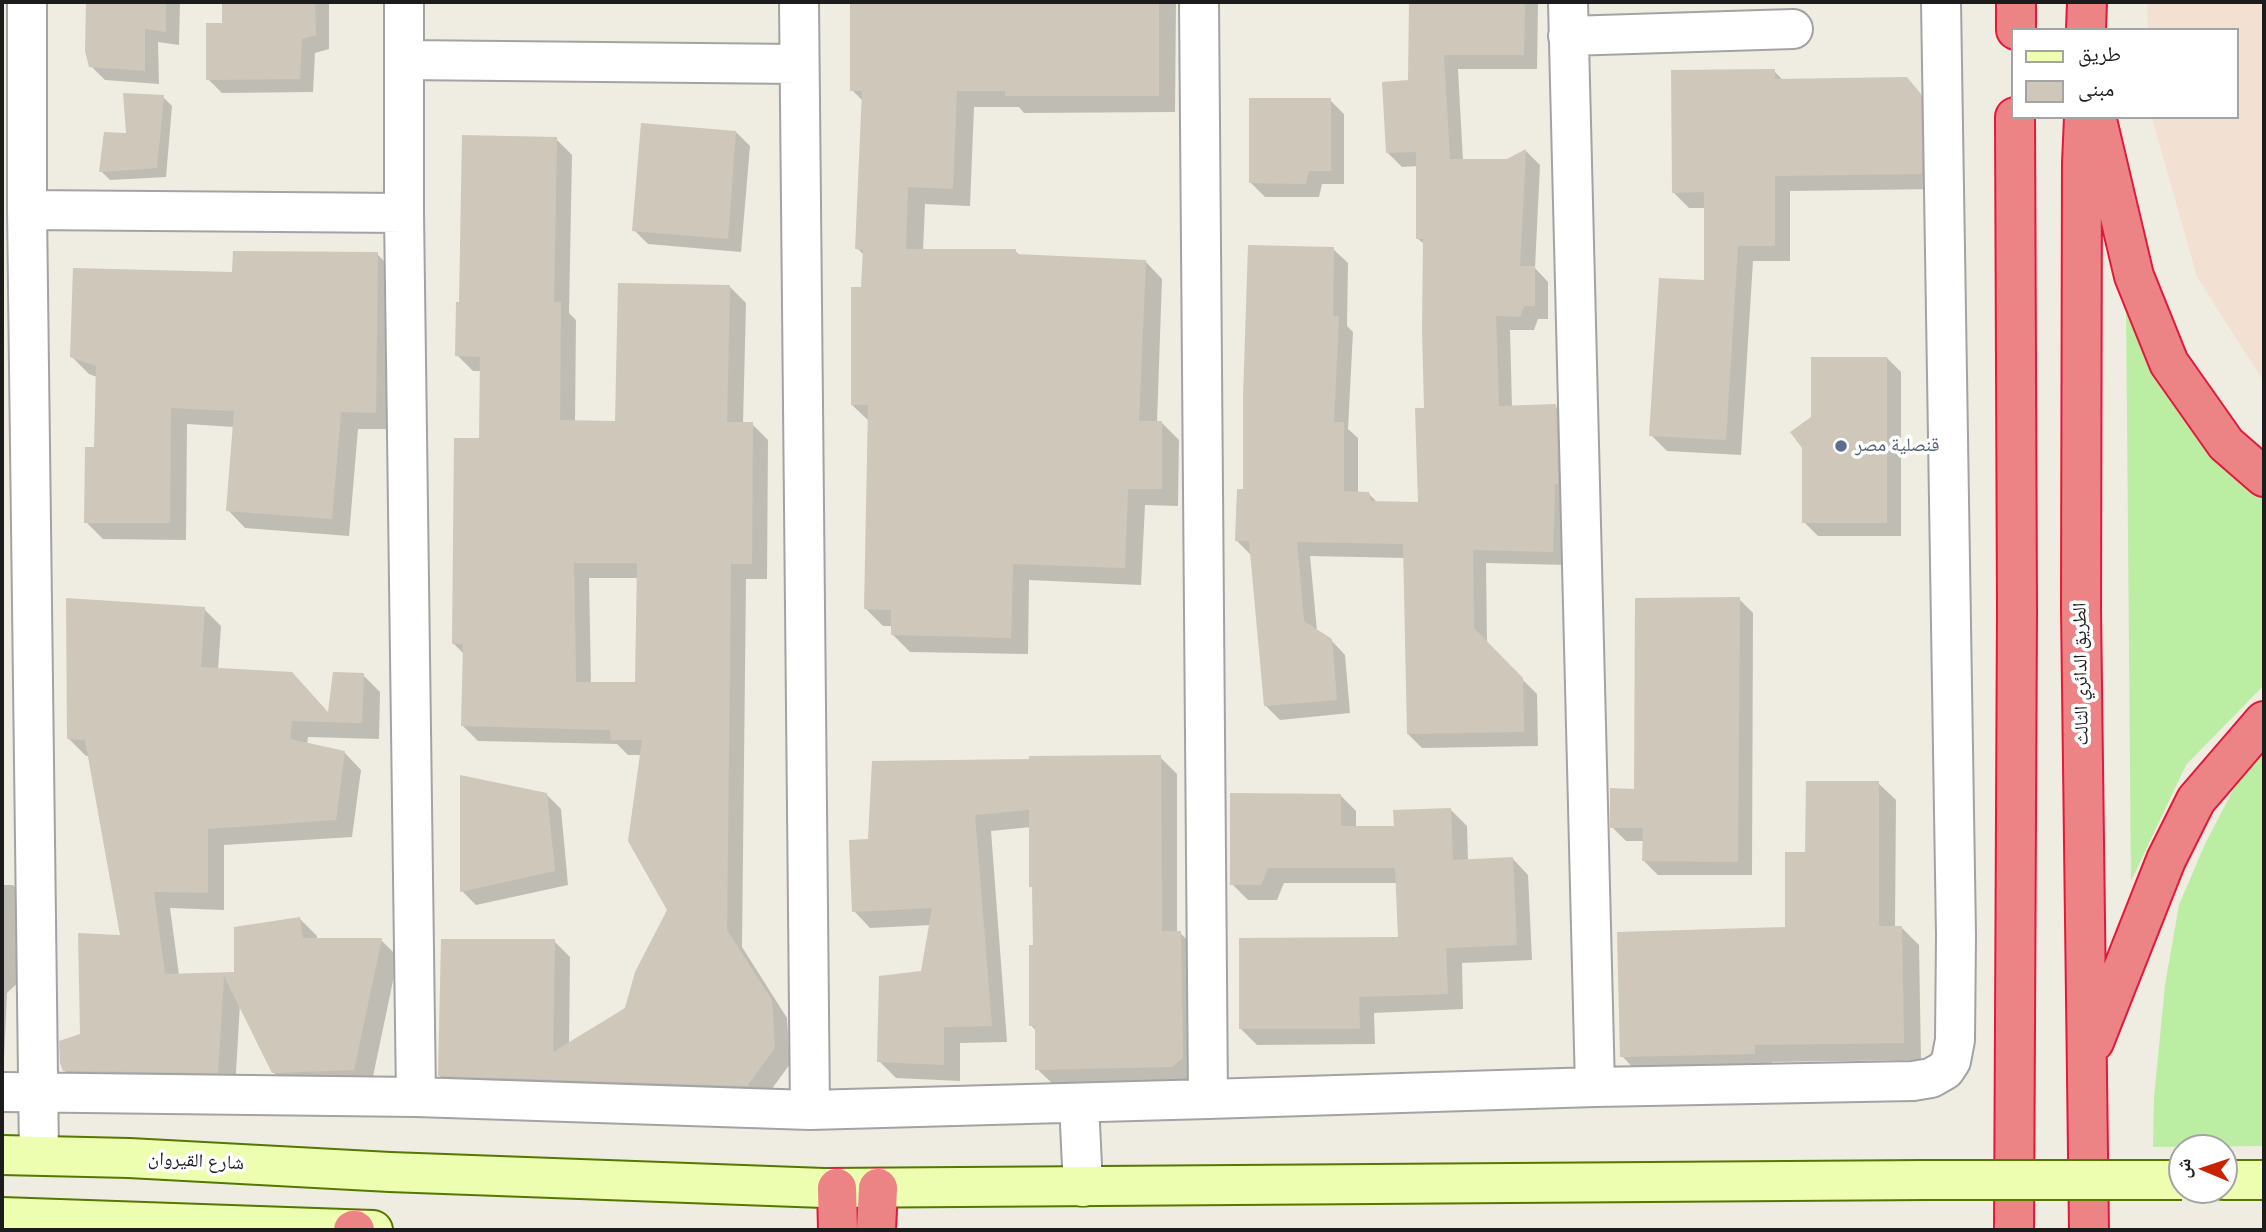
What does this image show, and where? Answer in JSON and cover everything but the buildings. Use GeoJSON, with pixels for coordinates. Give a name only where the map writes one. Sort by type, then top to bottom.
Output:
{"type":"FeatureCollection","features":[{"type":"Feature","properties":{"kind":"highway"},"geometry":{"type":"LineString","coordinates":[[2016,2],[2016,28]]}},
{"type":"Feature","properties":{"kind":"highway"},"geometry":{"type":"LineString","coordinates":[[2086,28],[2087,2]]}},
{"type":"Feature","properties":{"kind":"highway"},"geometry":{"type":"LineString","coordinates":[[2014,1230],[2017,610],[2015,119]]}},
{"type":"Feature","properties":{"kind":"highway","name":"الطريق الدائري الثالث"},"geometry":{"type":"LineString","coordinates":[[2084,119],[2081,609],[2089,1230]]}},
{"type":"Feature","properties":{"kind":"highway"},"geometry":{"type":"LineString","coordinates":[[2097,119],[2134,276],[2169,363],[2226,444],[2264,477]]}},
{"type":"Feature","properties":{"kind":"highway"},"geometry":{"type":"LineString","coordinates":[[2087,1060],[2166,860],[2196,800],[2264,721]]}},
{"type":"Feature","properties":{"kind":"highway"},"geometry":{"type":"LineString","coordinates":[[837,1188],[838,1230]]}},
{"type":"Feature","properties":{"kind":"highway"},"geometry":{"type":"LineString","coordinates":[[876,1230],[878,1188]]}},
{"type":"Feature","properties":{"kind":"main road","name":"شارع القيروان"},"geometry":{"type":"LineString","coordinates":[[2,1155],[837,1188],[2168,1180]]}},
{"type":"Feature","properties":{"kind":"main road"},"geometry":{"type":"LineString","coordinates":[[2238,1180],[2264,1180]]}},
{"type":"Feature","properties":{"kind":"main road"},"geometry":{"type":"LineString","coordinates":[[2,1217],[222,1228],[373,1230]]}},
{"type":"Feature","properties":{"kind":"street"},"geometry":{"type":"LineString","coordinates":[[27,2],[20,1093],[40,1156]]}},
{"type":"Feature","properties":{"kind":"street"},"geometry":{"type":"LineString","coordinates":[[404,2],[404,213],[416,1097]]}},
{"type":"Feature","properties":{"kind":"street"},"geometry":{"type":"LineString","coordinates":[[799,2],[810,1110]]}},
{"type":"Feature","properties":{"kind":"street"},"geometry":{"type":"LineString","coordinates":[[1199,2],[1208,1098]]}},
{"type":"Feature","properties":{"kind":"street"},"geometry":{"type":"LineString","coordinates":[[20,1093],[416,1097],[810,1110],[1595,1087],[1913,1081],[1931,1078],[1945,1070],[1951,1061],[1955,1040],[1956,935],[1941,2]]}},
{"type":"Feature","properties":{"kind":"street"},"geometry":{"type":"LineString","coordinates":[[1595,1087],[1568,19],[1793,29]]}},
{"type":"Feature","properties":{"kind":"street"},"geometry":{"type":"LineString","coordinates":[[405,60],[799,64]]}},
{"type":"Feature","properties":{"kind":"street"},"geometry":{"type":"LineString","coordinates":[[27,209],[404,213]]}},
{"type":"Feature","properties":{"kind":"street"},"geometry":{"type":"LineString","coordinates":[[1079,1103],[1083,1187]]}},
{"type":"Feature","properties":{"kind":"shaded area"},"geometry":{"type":"Polygon","coordinates":[[[2147,2],[2264,2],[2264,382],[2197,277],[2153,122],[2153,119],[2238,119],[2238,28],[2148,28],[2147,2]]]}},
{"type":"Feature","properties":{"kind":"green space"},"geometry":{"type":"Polygon","coordinates":[[[2126,304],[2187,417],[2264,497],[2264,685],[2186,765],[2131,881],[2126,304]]]}},
{"type":"Feature","properties":{"kind":"green space"},"geometry":{"type":"Polygon","coordinates":[[[2264,751],[2264,1146],[2238,1146],[2238,1134],[2168,1134],[2168,1147],[2153,1147],[2154,1098],[2165,985],[2179,905],[2205,844],[2240,777],[2264,751]]]}},
{"type":"Feature","properties":{"kind":"place","name":"قنصلية مصر"},"geometry":{"type":"Point","coordinates":[1841,446]}}]}
